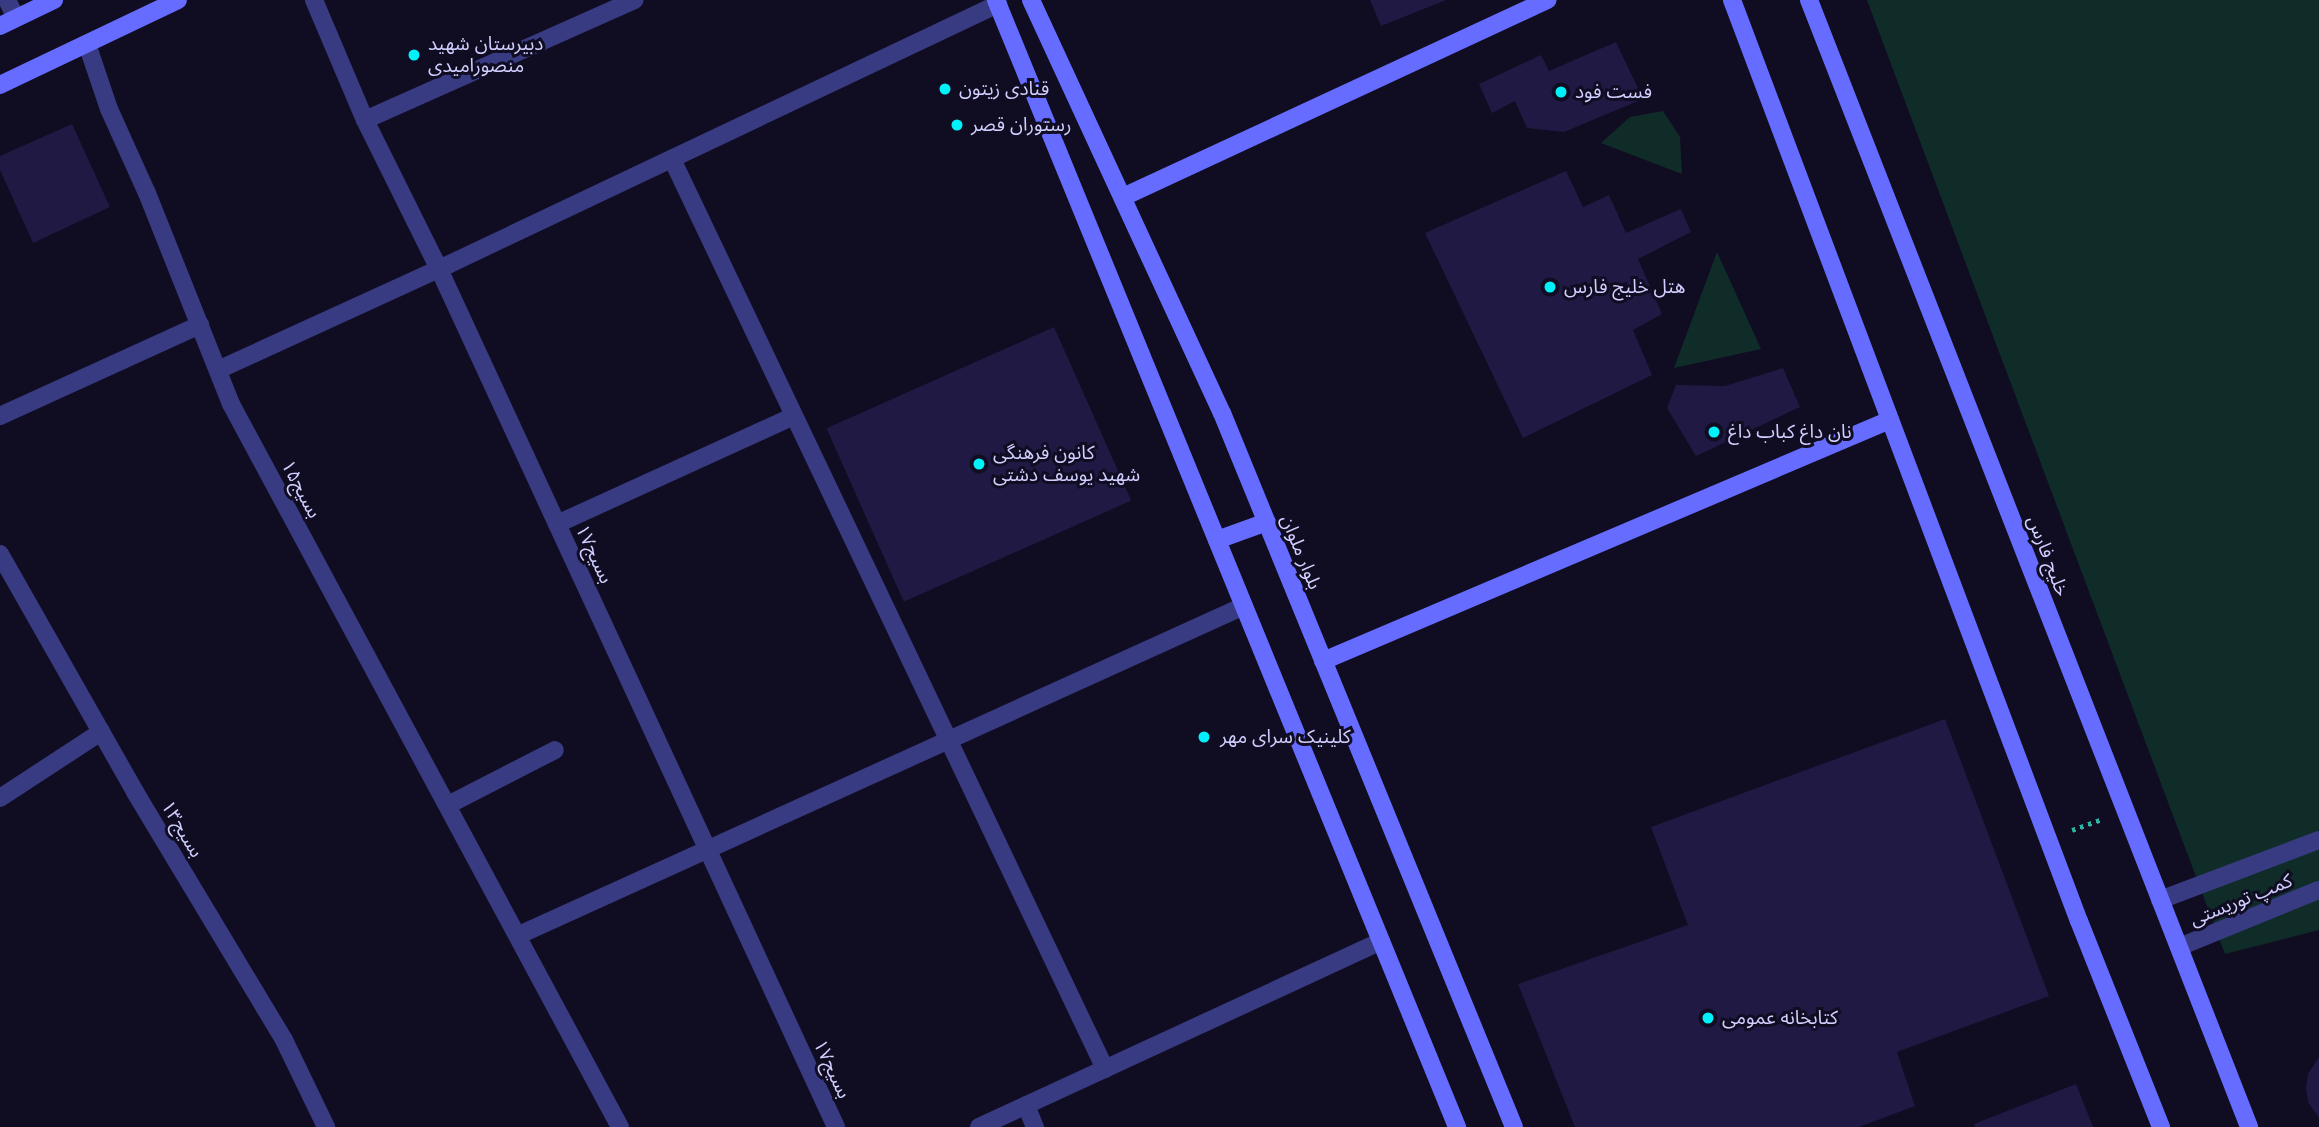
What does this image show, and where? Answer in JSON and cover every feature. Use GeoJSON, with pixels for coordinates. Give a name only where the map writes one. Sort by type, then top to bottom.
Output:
{"type":"FeatureCollection","features":[{"type":"Feature","properties":{"kind":"main road"},"geometry":{"type":"LineString","coordinates":[[0,26],[54,0]]}},
{"type":"Feature","properties":{"kind":"main road"},"geometry":{"type":"LineString","coordinates":[[0,85],[178,0]]}},
{"type":"Feature","properties":{"kind":"main road","name":"بلوار ملوان"},"geometry":{"type":"LineString","coordinates":[[1031,0],[1222,413],[1514,1127]]}},
{"type":"Feature","properties":{"kind":"main road"},"geometry":{"type":"LineString","coordinates":[[1123,197],[1547,0]]}},
{"type":"Feature","properties":{"kind":"main road"},"geometry":{"type":"LineString","coordinates":[[1732,0],[2049,839],[2161,1127]]}},
{"type":"Feature","properties":{"kind":"main road","name":"خلیج فارس"},"geometry":{"type":"LineString","coordinates":[[1809,0],[2249,1127]]}},
{"type":"Feature","properties":{"kind":"main road"},"geometry":{"type":"LineString","coordinates":[[997,2],[1457,1127]]}},
{"type":"Feature","properties":{"kind":"main road"},"geometry":{"type":"LineString","coordinates":[[1323,661],[1890,420]]}},
{"type":"Feature","properties":{"kind":"main road"},"geometry":{"type":"LineString","coordinates":[[1217,540],[1266,522]]}},
{"type":"Feature","properties":{"kind":"street"},"geometry":{"type":"LineString","coordinates":[[7,0],[16,18]]}},
{"type":"Feature","properties":{"kind":"street","name":"بسیج۱۷"},"geometry":{"type":"LineString","coordinates":[[314,0],[365,120],[439,269],[836,1127]]}},
{"type":"Feature","properties":{"kind":"street"},"geometry":{"type":"LineString","coordinates":[[365,120],[635,0]]}},
{"type":"Feature","properties":{"kind":"street"},"geometry":{"type":"LineString","coordinates":[[218,370],[672,159],[997,2]]}},
{"type":"Feature","properties":{"kind":"street","name":"بسیج۱۵"},"geometry":{"type":"LineString","coordinates":[[87,44],[110,109],[148,193],[231,404],[620,1127]]}},
{"type":"Feature","properties":{"kind":"street"},"geometry":{"type":"LineString","coordinates":[[672,159],[1105,1069]]}},
{"type":"Feature","properties":{"kind":"street"},"geometry":{"type":"LineString","coordinates":[[0,416],[200,325]]}},
{"type":"Feature","properties":{"kind":"street"},"geometry":{"type":"LineString","coordinates":[[557,524],[794,416]]}},
{"type":"Feature","properties":{"kind":"street","name":"بسیج۱۳"},"geometry":{"type":"LineString","coordinates":[[0,554],[101,732],[284,1040],[326,1127]]}},
{"type":"Feature","properties":{"kind":"street"},"geometry":{"type":"LineString","coordinates":[[519,935],[1244,606]]}},
{"type":"Feature","properties":{"kind":"street"},"geometry":{"type":"LineString","coordinates":[[0,798],[101,732]]}},
{"type":"Feature","properties":{"kind":"street"},"geometry":{"type":"LineString","coordinates":[[448,805],[555,750]]}},
{"type":"Feature","properties":{"kind":"street"},"geometry":{"type":"LineString","coordinates":[[2160,900],[2319,840]]}},
{"type":"Feature","properties":{"kind":"street","name":"کمپ توریستی"},"geometry":{"type":"LineString","coordinates":[[2179,947],[2319,890]]}},
{"type":"Feature","properties":{"kind":"street"},"geometry":{"type":"LineString","coordinates":[[979,1127],[1381,941]]}},
{"type":"Feature","properties":{"kind":"street"},"geometry":{"type":"LineString","coordinates":[[1026,1105],[1035,1127]]}},
{"type":"Feature","properties":{"kind":"path"},"geometry":{"type":"LineString","coordinates":[[2049,839],[2125,810]]}},
{"type":"Feature","properties":{"kind":"green space"},"geometry":{"type":"Polygon","coordinates":[[[1867,0],[2319,0],[2319,930],[2225,954],[1867,0]]]}},
{"type":"Feature","properties":{"kind":"green space"},"geometry":{"type":"Polygon","coordinates":[[[1663,111],[1680,137],[1682,174],[1601,143],[1630,117],[1663,111]]]}},
{"type":"Feature","properties":{"kind":"green space"},"geometry":{"type":"Polygon","coordinates":[[[1717,252],[1761,349],[1674,368],[1717,252]]]}},
{"type":"Feature","properties":{"kind":"building"},"geometry":{"type":"Polygon","coordinates":[[[1370,0],[1446,0],[1381,26],[1370,0]]]}},
{"type":"Feature","properties":{"kind":"building","name":"فست فود"},"geometry":{"type":"Polygon","coordinates":[[[1616,42],[1643,99],[1564,132],[1527,128],[1515,101],[1492,113],[1479,84],[1541,55],[1549,71],[1616,42]]]}},
{"type":"Feature","properties":{"kind":"building"},"geometry":{"type":"Polygon","coordinates":[[[72,124],[110,207],[33,243],[0,170],[0,156],[72,124]]]}},
{"type":"Feature","properties":{"kind":"building","name":"هتل خلیج فارس"},"geometry":{"type":"Polygon","coordinates":[[[1566,171],[1583,207],[1609,195],[1626,233],[1681,209],[1691,232],[1638,259],[1662,314],[1633,330],[1652,375],[1523,438],[1425,233],[1566,171]]]}},
{"type":"Feature","properties":{"kind":"building","name":"کانون فرهنگی شهید یوسف دشتی"},"geometry":{"type":"Polygon","coordinates":[[[1054,327],[1131,501],[904,602],[827,428],[1054,327]]]}},
{"type":"Feature","properties":{"kind":"building","name":"نان داغ کباب داغ"},"geometry":{"type":"Polygon","coordinates":[[[1783,368],[1800,407],[1696,456],[1667,408],[1676,385],[1725,386],[1783,368]]]}},
{"type":"Feature","properties":{"kind":"building"},"geometry":{"type":"Polygon","coordinates":[[[1945,719],[2049,996],[1897,1052],[1915,1106],[1859,1127],[1575,1127],[1518,984],[1688,925],[1651,827],[1945,719]]]}},
{"type":"Feature","properties":{"kind":"building"},"geometry":{"type":"Polygon","coordinates":[[[2319,1057],[2319,1118],[2308,1102],[2306,1088],[2308,1074],[2319,1057]]]}},
{"type":"Feature","properties":{"kind":"building"},"geometry":{"type":"Polygon","coordinates":[[[2076,1084],[2093,1127],[1975,1127],[1974,1124],[2076,1084]]]}},
{"type":"Feature","properties":{"kind":"place","name":"دبیرستان شهید منصورامیدی"},"geometry":{"type":"Point","coordinates":[414,55]}},
{"type":"Feature","properties":{"kind":"place","name":"قنادى زیتون"},"geometry":{"type":"Point","coordinates":[945,89]}},
{"type":"Feature","properties":{"kind":"place","name":"فست فود"},"geometry":{"type":"Point","coordinates":[1561,92]}},
{"type":"Feature","properties":{"kind":"place","name":"رستوران قصر"},"geometry":{"type":"Point","coordinates":[957,125]}},
{"type":"Feature","properties":{"kind":"place","name":"هتل خلیج فارس"},"geometry":{"type":"Point","coordinates":[1550,287]}},
{"type":"Feature","properties":{"kind":"place","name":"نان داغ کباب داغ"},"geometry":{"type":"Point","coordinates":[1714,432]}},
{"type":"Feature","properties":{"kind":"place","name":"کانون فرهنگی شهید یوسف دشتی"},"geometry":{"type":"Point","coordinates":[979,464]}},
{"type":"Feature","properties":{"kind":"place","name":"کلینیک سرای مهر"},"geometry":{"type":"Point","coordinates":[1204,737]}},
{"type":"Feature","properties":{"kind":"place","name":"کتابخانه عمومی"},"geometry":{"type":"Point","coordinates":[1708,1018]}}]}
